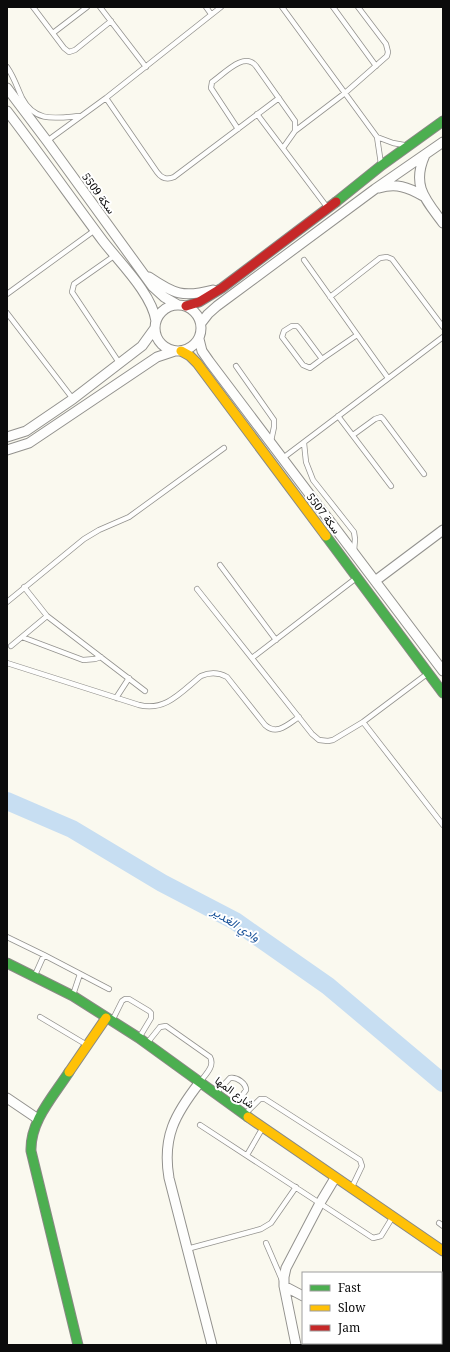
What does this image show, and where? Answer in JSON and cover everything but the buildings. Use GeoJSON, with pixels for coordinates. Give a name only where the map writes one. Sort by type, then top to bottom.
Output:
{"type":"FeatureCollection","features":[{"type":"Feature","properties":{"kind":"street","name":"سكة 5509"},"geometry":{"type":"LineString","coordinates":[[7,88],[19,99],[47,141],[141,271],[158,292],[171,302],[182,305]]}},
{"type":"Feature","properties":{"kind":"street"},"geometry":{"type":"LineString","coordinates":[[7,111],[114,256],[149,300],[155,314],[156,334],[158,340],[168,349],[178,351]]}},
{"type":"Feature","properties":{"kind":"street"},"geometry":{"type":"LineString","coordinates":[[7,438],[26,431],[73,399],[142,346],[156,324],[159,314],[164,309],[171,306],[199,302],[222,288],[382,165],[443,121]]}},
{"type":"Feature","properties":{"kind":"street"},"geometry":{"type":"LineString","coordinates":[[201,323],[217,306],[376,188],[443,142]]}},
{"type":"Feature","properties":{"kind":"street"},"geometry":{"type":"LineString","coordinates":[[424,155],[418,175],[419,186],[423,196],[442,221]]}},
{"type":"Feature","properties":{"kind":"street"},"geometry":{"type":"LineString","coordinates":[[376,188],[388,185],[400,186],[412,189],[423,196]]}},
{"type":"Feature","properties":{"kind":"street"},"geometry":{"type":"LineString","coordinates":[[141,271],[163,287],[173,292],[194,294],[222,288]]}},
{"type":"Feature","properties":{"kind":"street"},"geometry":{"type":"LineString","coordinates":[[7,450],[29,443],[157,356],[188,349],[194,345],[199,339],[201,323],[193,310],[182,305]]}},
{"type":"Feature","properties":{"kind":"street","name":"سكة 5507"},"geometry":{"type":"LineString","coordinates":[[199,339],[205,356],[443,672]]}},
{"type":"Feature","properties":{"kind":"street","name":"سكة 5507"},"geometry":{"type":"LineString","coordinates":[[178,351],[190,356],[197,363],[443,693]]}},
{"type":"Feature","properties":{"kind":"street"},"geometry":{"type":"LineString","coordinates":[[375,581],[443,530]]}},
{"type":"Feature","properties":{"kind":"street","name":"شارع المها"},"geometry":{"type":"LineString","coordinates":[[7,963],[73,996],[143,1041],[335,1178],[443,1251]]}},
{"type":"Feature","properties":{"kind":"street"},"geometry":{"type":"LineString","coordinates":[[78,1345],[31,1152],[31,1140],[33,1129],[38,1119],[87,1045],[109,1019]]}},
{"type":"Feature","properties":{"kind":"street"},"geometry":{"type":"LineString","coordinates":[[200,1082],[180,1108],[170,1133],[166,1163],[212,1345]]}},
{"type":"Feature","properties":{"kind":"street"},"geometry":{"type":"LineString","coordinates":[[7,1098],[38,1119]]}},
{"type":"Feature","properties":{"kind":"street"},"geometry":{"type":"LineString","coordinates":[[296,1345],[284,1286],[286,1268],[320,1203],[335,1178]]}},
{"type":"Feature","properties":{"kind":"street"},"geometry":{"type":"LineString","coordinates":[[284,1286],[302,1295]]}},
{"type":"Feature","properties":{"kind":"lane"},"geometry":{"type":"LineString","coordinates":[[33,7],[66,50],[72,51],[111,21]]}},
{"type":"Feature","properties":{"kind":"lane"},"geometry":{"type":"LineString","coordinates":[[53,33],[87,7]]}},
{"type":"Feature","properties":{"kind":"lane"},"geometry":{"type":"LineString","coordinates":[[100,7],[146,67]]}},
{"type":"Feature","properties":{"kind":"lane"},"geometry":{"type":"LineString","coordinates":[[206,7],[211,14]]}},
{"type":"Feature","properties":{"kind":"lane"},"geometry":{"type":"LineString","coordinates":[[47,141],[106,98],[221,7]]}},
{"type":"Feature","properties":{"kind":"lane"},"geometry":{"type":"LineString","coordinates":[[282,7],[377,137],[382,165]]}},
{"type":"Feature","properties":{"kind":"lane"},"geometry":{"type":"LineString","coordinates":[[333,7],[376,66]]}},
{"type":"Feature","properties":{"kind":"lane"},"geometry":{"type":"LineString","coordinates":[[283,148],[294,131],[345,93],[387,56],[388,48],[358,7]]}},
{"type":"Feature","properties":{"kind":"lane"},"geometry":{"type":"LineString","coordinates":[[238,129],[211,88],[212,82],[240,62],[248,60],[253,62],[295,122],[294,131]]}},
{"type":"Feature","properties":{"kind":"lane"},"geometry":{"type":"LineString","coordinates":[[7,67],[14,78],[19,99],[34,112],[52,118],[81,116]]}},
{"type":"Feature","properties":{"kind":"lane"},"geometry":{"type":"LineString","coordinates":[[106,98],[157,172],[164,179],[169,179],[174,176],[279,98]]}},
{"type":"Feature","properties":{"kind":"lane"},"geometry":{"type":"LineString","coordinates":[[257,114],[328,208]]}},
{"type":"Feature","properties":{"kind":"lane"},"geometry":{"type":"LineString","coordinates":[[377,137],[393,143],[410,146]]}},
{"type":"Feature","properties":{"kind":"lane"},"geometry":{"type":"LineString","coordinates":[[7,294],[95,230]]}},
{"type":"Feature","properties":{"kind":"lane"},"geometry":{"type":"LineString","coordinates":[[114,256],[74,284],[72,292],[120,364]]}},
{"type":"Feature","properties":{"kind":"lane"},"geometry":{"type":"LineString","coordinates":[[330,297],[380,258],[387,256],[394,261],[443,327]]}},
{"type":"Feature","properties":{"kind":"lane"},"geometry":{"type":"LineString","coordinates":[[304,260],[388,378]]}},
{"type":"Feature","properties":{"kind":"lane"},"geometry":{"type":"LineString","coordinates":[[7,312],[73,399]]}},
{"type":"Feature","properties":{"kind":"lane"},"geometry":{"type":"LineString","coordinates":[[322,359],[297,326],[289,326],[282,332],[283,339],[302,365],[310,368],[356,334]]}},
{"type":"Feature","properties":{"kind":"lane"},"geometry":{"type":"LineString","coordinates":[[283,458],[443,337]]}},
{"type":"Feature","properties":{"kind":"lane"},"geometry":{"type":"LineString","coordinates":[[236,366],[274,420],[271,443]]}},
{"type":"Feature","properties":{"kind":"lane"},"geometry":{"type":"LineString","coordinates":[[338,416],[391,486]]}},
{"type":"Feature","properties":{"kind":"lane"},"geometry":{"type":"LineString","coordinates":[[353,435],[375,419],[381,417],[424,474]]}},
{"type":"Feature","properties":{"kind":"lane"},"geometry":{"type":"LineString","coordinates":[[304,443],[306,462],[313,480],[354,532],[354,555]]}},
{"type":"Feature","properties":{"kind":"lane"},"geometry":{"type":"LineString","coordinates":[[7,602],[84,539],[99,530],[129,517],[224,448]]}},
{"type":"Feature","properties":{"kind":"lane"},"geometry":{"type":"LineString","coordinates":[[220,565],[276,640]]}},
{"type":"Feature","properties":{"kind":"lane"},"geometry":{"type":"LineString","coordinates":[[252,658],[357,577]]}},
{"type":"Feature","properties":{"kind":"lane"},"geometry":{"type":"LineString","coordinates":[[24,587],[47,616],[145,691]]}},
{"type":"Feature","properties":{"kind":"lane"},"geometry":{"type":"LineString","coordinates":[[197,589],[298,717],[315,737],[323,741],[333,740],[362,722],[428,673]]}},
{"type":"Feature","properties":{"kind":"lane"},"geometry":{"type":"LineString","coordinates":[[11,646],[47,616]]}},
{"type":"Feature","properties":{"kind":"lane"},"geometry":{"type":"LineString","coordinates":[[22,637],[83,660],[101,657]]}},
{"type":"Feature","properties":{"kind":"lane"},"geometry":{"type":"LineString","coordinates":[[7,663],[144,707],[156,707],[169,702],[201,676],[217,673],[227,677],[265,725],[270,729],[280,729],[298,717]]}},
{"type":"Feature","properties":{"kind":"lane"},"geometry":{"type":"LineString","coordinates":[[116,698],[129,678]]}},
{"type":"Feature","properties":{"kind":"lane"},"geometry":{"type":"LineString","coordinates":[[362,722],[442,823]]}},
{"type":"Feature","properties":{"kind":"lane"},"geometry":{"type":"LineString","coordinates":[[8,940],[44,955],[109,989]]}},
{"type":"Feature","properties":{"kind":"lane"},"geometry":{"type":"LineString","coordinates":[[34,977],[44,955]]}},
{"type":"Feature","properties":{"kind":"lane"},"geometry":{"type":"LineString","coordinates":[[73,996],[80,974]]}},
{"type":"Feature","properties":{"kind":"lane"},"geometry":{"type":"LineString","coordinates":[[109,1019],[122,1002],[125,999],[129,999],[149,1012],[152,1018],[143,1041]]}},
{"type":"Feature","properties":{"kind":"lane"},"geometry":{"type":"LineString","coordinates":[[40,1017],[87,1045]]}},
{"type":"Feature","properties":{"kind":"lane"},"geometry":{"type":"LineString","coordinates":[[143,1041],[160,1027],[166,1026],[207,1055],[212,1060],[212,1064],[200,1082]]}},
{"type":"Feature","properties":{"kind":"lane"},"geometry":{"type":"LineString","coordinates":[[216,1093],[230,1078],[234,1078],[244,1084],[246,1090],[234,1106]]}},
{"type":"Feature","properties":{"kind":"lane"},"geometry":{"type":"LineString","coordinates":[[245,1114],[263,1098],[360,1160],[362,1166],[351,1188]]}},
{"type":"Feature","properties":{"kind":"lane"},"geometry":{"type":"LineString","coordinates":[[200,1125],[373,1238],[381,1236],[393,1216]]}},
{"type":"Feature","properties":{"kind":"lane"},"geometry":{"type":"LineString","coordinates":[[247,1155],[263,1127]]}},
{"type":"Feature","properties":{"kind":"lane"},"geometry":{"type":"LineString","coordinates":[[187,1250],[261,1229],[271,1223],[296,1188]]}},
{"type":"Feature","properties":{"kind":"lane"},"geometry":{"type":"LineString","coordinates":[[266,1243],[284,1286]]}},
{"type":"Feature","properties":{"kind":"waterway","name":"وادي الغدير"},"geometry":{"type":"LineString","coordinates":[[7,801],[72,829],[162,883],[235,921],[328,986],[443,1083]]}},
{"type":"Feature","properties":{"kind":"traffic: fast"},"geometry":{"type":"LineString","coordinates":[[336,202],[382,165],[443,121]]}},
{"type":"Feature","properties":{"kind":"traffic: fast"},"geometry":{"type":"LineString","coordinates":[[326,536],[443,693]]}},
{"type":"Feature","properties":{"kind":"traffic: fast"},"geometry":{"type":"LineString","coordinates":[[7,963],[73,996],[139,1038],[248,1117]]}},
{"type":"Feature","properties":{"kind":"traffic: fast"},"geometry":{"type":"LineString","coordinates":[[69,1072],[38,1119],[34,1130],[31,1151],[78,1345]]}},
{"type":"Feature","properties":{"kind":"traffic: slow"},"geometry":{"type":"LineString","coordinates":[[181,351],[190,356],[197,363],[326,536]]}},
{"type":"Feature","properties":{"kind":"traffic: slow"},"geometry":{"type":"LineString","coordinates":[[69,1072],[106,1018]]}},
{"type":"Feature","properties":{"kind":"traffic: slow"},"geometry":{"type":"LineString","coordinates":[[248,1117],[443,1251]]}},
{"type":"Feature","properties":{"kind":"traffic: jam"},"geometry":{"type":"LineString","coordinates":[[186,306],[199,302],[222,288],[336,202]]}}]}
